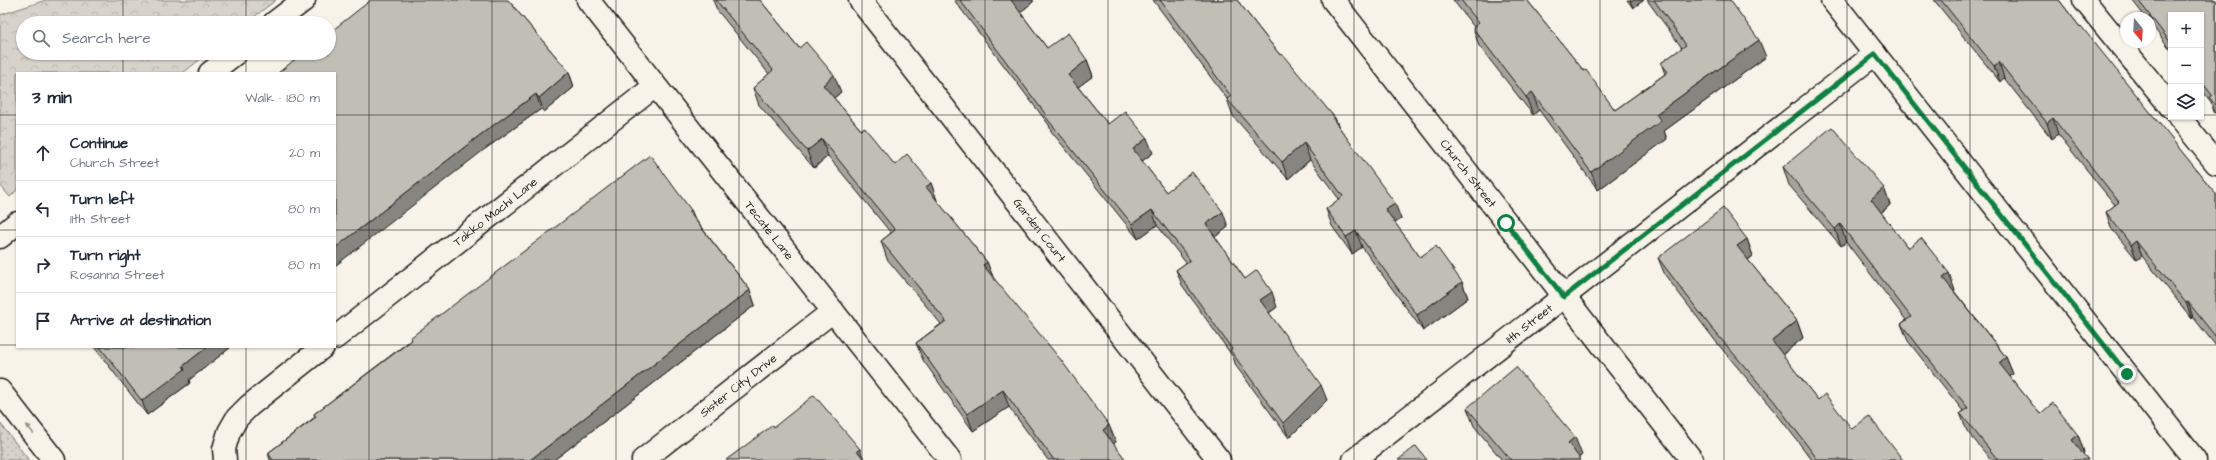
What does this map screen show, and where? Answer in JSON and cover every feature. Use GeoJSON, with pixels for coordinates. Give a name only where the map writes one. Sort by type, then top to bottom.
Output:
{"type":"FeatureCollection","features":[{"type":"Feature","properties":{"kind":"street"},"geometry":{"type":"LineString","coordinates":[[283,16],[304,0]]}},
{"type":"Feature","properties":{"kind":"street","name":"Tecate Lane"},"geometry":{"type":"LineString","coordinates":[[588,0],[950,460]]}},
{"type":"Feature","properties":{"kind":"street","name":"Garden Court"},"geometry":{"type":"LineString","coordinates":[[860,0],[1219,460]]}},
{"type":"Feature","properties":{"kind":"street","name":"Church Street"},"geometry":{"type":"LineString","coordinates":[[1333,0],[1692,460]]}},
{"type":"Feature","properties":{"kind":"street"},"geometry":{"type":"LineString","coordinates":[[1832,0],[2195,460]]}},
{"type":"Feature","properties":{"kind":"street"},"geometry":{"type":"LineString","coordinates":[[2084,0],[2168,103]]}},
{"type":"Feature","properties":{"kind":"street","name":"11th Street"},"geometry":{"type":"LineString","coordinates":[[1354,460],[1875,54]]}},
{"type":"Feature","properties":{"kind":"street"},"geometry":{"type":"LineString","coordinates":[[211,72],[227,60]]}},
{"type":"Feature","properties":{"kind":"street","name":"Takko Machi Lane"},"geometry":{"type":"LineString","coordinates":[[336,337],[656,86]]}},
{"type":"Feature","properties":{"kind":"street"},"geometry":{"type":"LineString","coordinates":[[2181,120],[2216,163]]}},
{"type":"Feature","properties":{"kind":"street"},"geometry":{"type":"LineString","coordinates":[[0,237],[16,225]]}},
{"type":"Feature","properties":{"kind":"street","name":"Sister City Drive"},"geometry":{"type":"LineString","coordinates":[[643,460],[833,311]]}},
{"type":"Feature","properties":{"kind":"street"},"geometry":{"type":"LineString","coordinates":[[225,460],[224,449],[229,432],[237,418],[249,406],[322,348]]}},
{"type":"Feature","properties":{"kind":"street"},"geometry":{"type":"LineString","coordinates":[[0,391],[54,460]]}},
{"type":"Feature","properties":{"kind":"green space"},"geometry":{"type":"Polygon","coordinates":[[[46,0],[276,0],[255,16],[16,16],[16,60],[199,60],[184,72],[16,72],[16,191],[10,197],[0,185],[0,15],[46,0]]]}},
{"type":"Feature","properties":{"kind":"green space"},"geometry":{"type":"Polygon","coordinates":[[[0,423],[28,459],[29,460],[0,460],[0,423]]]}},
{"type":"Feature","properties":{"kind":"building"},"geometry":{"type":"Polygon","coordinates":[[[371,0],[508,0],[569,72],[539,98],[536,94],[480,135],[336,247],[336,72],[279,72],[294,60],[336,60],[336,28],[371,0]]]}},
{"type":"Feature","properties":{"kind":"building"},"geometry":{"type":"Polygon","coordinates":[[[716,0],[760,0],[799,48],[806,42],[834,75],[823,85],[861,130],[864,127],[895,165],[907,154],[931,183],[926,187],[987,262],[983,265],[1061,360],[1109,425],[1103,430],[1126,460],[1054,460],[1003,390],[967,414],[916,343],[946,321],[881,241],[895,230],[822,139],[807,151],[753,88],[773,70],[716,0]]]}},
{"type":"Feature","properties":{"kind":"building"},"geometry":{"type":"Polygon","coordinates":[[[960,0],[1011,0],[1047,48],[1068,33],[1087,60],[1068,75],[1108,124],[1125,111],[1147,138],[1133,149],[1166,192],[1192,172],[1223,212],[1206,224],[1245,279],[1257,270],[1272,292],[1260,300],[1321,385],[1283,423],[1230,350],[1232,349],[1176,270],[1190,260],[1152,210],[1132,224],[1045,116],[1046,115],[960,0]]]}},
{"type":"Feature","properties":{"kind":"building"},"geometry":{"type":"Polygon","coordinates":[[[1160,0],[1237,0],[1280,55],[1282,54],[1335,118],[1333,119],[1395,203],[1385,209],[1420,257],[1436,246],[1462,282],[1417,315],[1356,231],[1346,237],[1326,209],[1343,196],[1304,143],[1282,162],[1227,99],[1231,96],[1160,0]]]}},
{"type":"Feature","properties":{"kind":"building"},"geometry":{"type":"Polygon","coordinates":[[[1461,0],[1527,0],[1584,71],[1586,70],[1615,110],[1668,72],[1661,63],[1686,45],[1654,0],[1730,0],[1759,40],[1656,114],[1661,121],[1591,172],[1532,92],[1526,97],[1473,28],[1479,23],[1461,0]]]}},
{"type":"Feature","properties":{"kind":"building"},"geometry":{"type":"Polygon","coordinates":[[[1941,0],[2059,0],[2080,27],[2081,26],[2216,194],[2216,337],[2188,302],[2186,303],[2136,241],[2131,245],[2106,212],[2119,202],[2053,118],[2047,123],[1999,62],[1994,66],[1941,0]]]}},
{"type":"Feature","properties":{"kind":"building"},"geometry":{"type":"Polygon","coordinates":[[[2138,0],[2216,0],[2216,106],[2209,97],[2212,95],[2204,85],[2204,12],[2168,12],[2168,39],[2156,23],[2156,12],[2147,12],[2138,0]]]}},
{"type":"Feature","properties":{"kind":"building"},"geometry":{"type":"Polygon","coordinates":[[[1832,127],[1884,188],[1871,199],[1908,248],[1921,238],[1949,273],[1943,278],[2006,357],[1999,363],[2040,414],[2053,403],[2078,435],[2072,440],[2088,460],[1998,460],[1960,413],[1968,408],[1901,324],[1911,317],[1840,224],[1835,229],[1783,167],[1832,127]]]}},
{"type":"Feature","properties":{"kind":"building"},"geometry":{"type":"Polygon","coordinates":[[[650,155],[691,210],[689,212],[750,290],[530,460],[273,460],[268,453],[316,417],[314,414],[412,340],[410,338],[650,155]]]}},
{"type":"Feature","properties":{"kind":"building"},"geometry":{"type":"Polygon","coordinates":[[[1723,208],[1747,239],[1737,246],[1797,321],[1772,341],[1818,400],[1825,394],[1852,429],[1869,416],[1903,460],[1818,460],[1774,401],[1710,326],[1658,258],[1723,208]]]}},
{"type":"Feature","properties":{"kind":"building"},"geometry":{"type":"Polygon","coordinates":[[[101,348],[206,348],[183,366],[185,369],[142,401],[101,348]]]}},
{"type":"Feature","properties":{"kind":"building"},"geometry":{"type":"Polygon","coordinates":[[[1516,367],[1575,437],[1568,443],[1581,460],[1511,460],[1467,408],[1516,367]]]}},
{"type":"Feature","properties":{"kind":"building"},"geometry":{"type":"Polygon","coordinates":[[[814,395],[860,449],[857,451],[865,460],[726,460],[773,425],[774,427],[814,395]]]}},
{"type":"Feature","properties":{"kind":"building"},"geometry":{"type":"Polygon","coordinates":[[[1416,446],[1427,460],[1398,460],[1416,446]]]}},
{"type":"Feature","properties":{"kind":"route"},"geometry":{"type":"LineString","coordinates":[[1506,223],[1564,297],[1875,54],[2127,374]]}}]}
